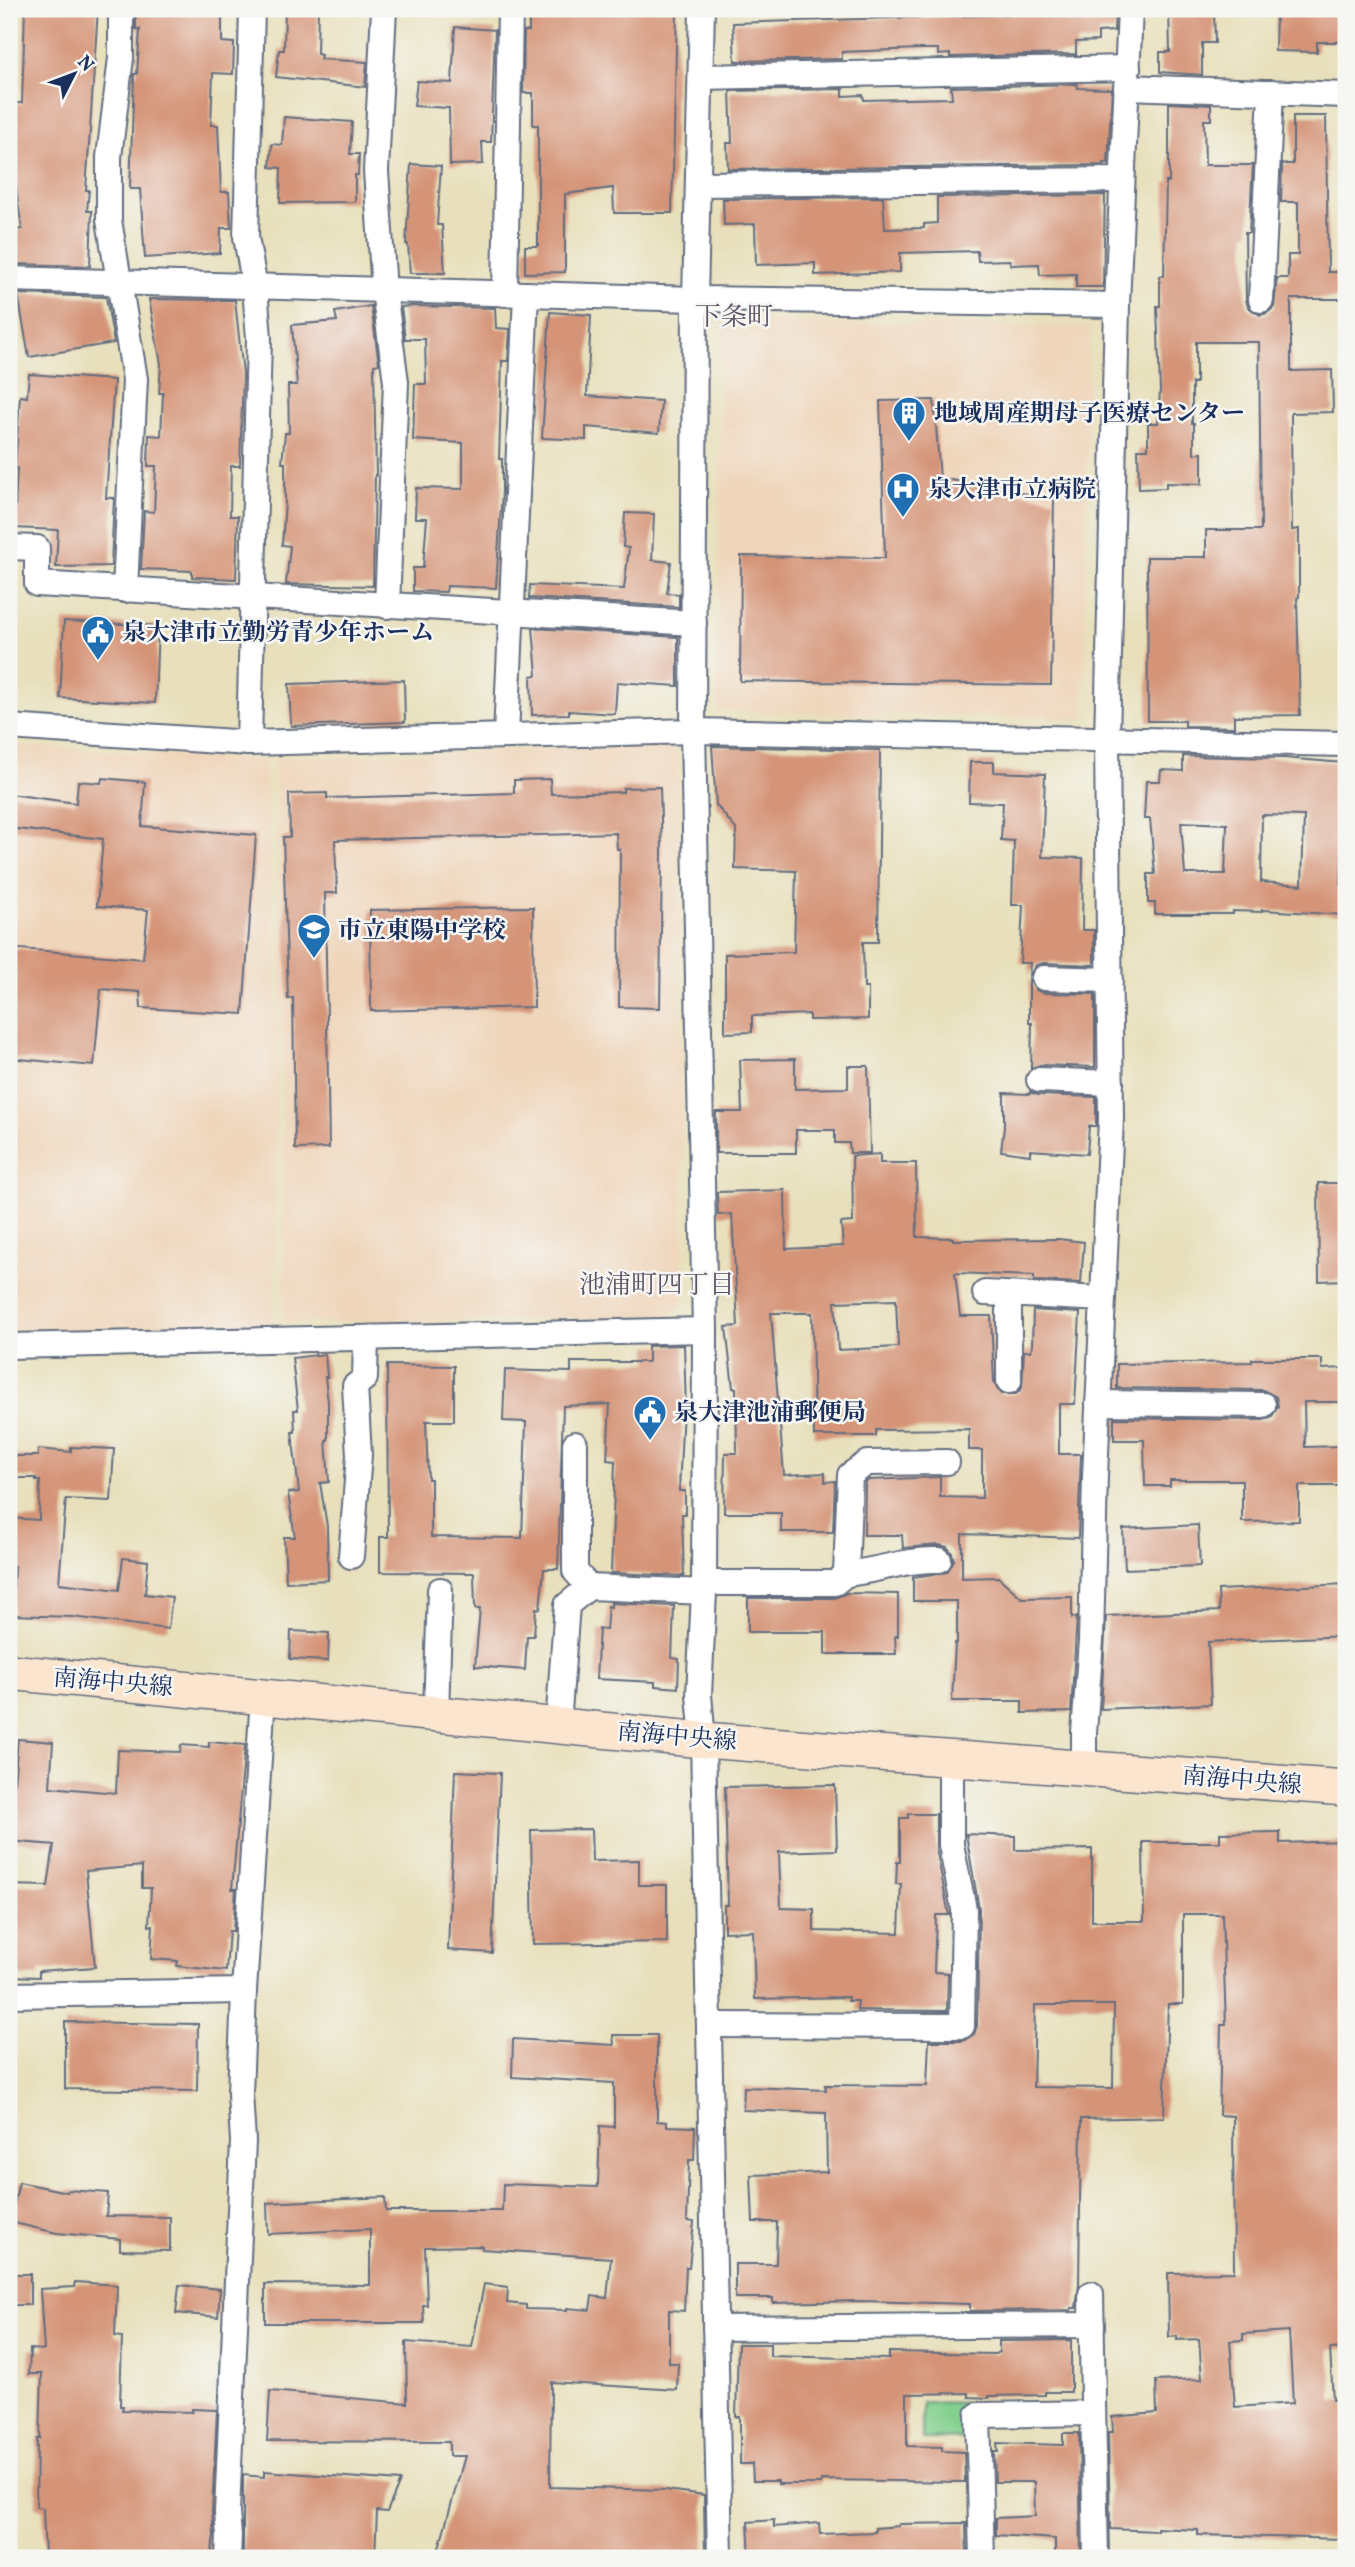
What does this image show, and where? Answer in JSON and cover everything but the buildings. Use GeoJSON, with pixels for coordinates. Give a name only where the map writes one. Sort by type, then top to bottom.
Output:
{"type":"FeatureCollection","features":[{"type":"Feature","properties":{"kind":"street"},"geometry":{"type":"LineString","coordinates":[[121,9],[121,58],[109,157],[109,220],[135,379],[125,590]]}},
{"type":"Feature","properties":{"kind":"street"},"geometry":{"type":"LineString","coordinates":[[249,743],[259,338],[255,288],[246,237],[251,9]]}},
{"type":"Feature","properties":{"kind":"street"},"geometry":{"type":"LineString","coordinates":[[384,9],[376,171],[384,291],[396,382],[387,606]]}},
{"type":"Feature","properties":{"kind":"street"},"geometry":{"type":"LineString","coordinates":[[506,736],[512,613],[516,294],[510,9]]}},
{"type":"Feature","properties":{"kind":"street"},"geometry":{"type":"LineString","coordinates":[[702,9],[695,299],[692,731],[705,1330],[704,1588],[699,1695],[704,1740],[720,2558]]}},
{"type":"Feature","properties":{"kind":"street"},"geometry":{"type":"LineString","coordinates":[[1084,1767],[1111,1083],[1107,741],[1116,305],[1130,9]]}},
{"type":"Feature","properties":{"kind":"street"},"geometry":{"type":"LineString","coordinates":[[701,77],[1127,77],[1271,92],[1346,95]]}},
{"type":"Feature","properties":{"kind":"street"},"geometry":{"type":"LineString","coordinates":[[1261,300],[1271,92]]}},
{"type":"Feature","properties":{"kind":"street"},"geometry":{"type":"LineString","coordinates":[[698,184],[1122,180]]}},
{"type":"Feature","properties":{"kind":"street"},"geometry":{"type":"LineString","coordinates":[[9,279],[695,299],[1116,305]]}},
{"type":"Feature","properties":{"kind":"street"},"geometry":{"type":"LineString","coordinates":[[9,547],[37,548],[37,584],[694,624]]}},
{"type":"Feature","properties":{"kind":"street"},"geometry":{"type":"LineString","coordinates":[[9,727],[249,743],[692,731],[1346,744]]}},
{"type":"Feature","properties":{"kind":"street"},"geometry":{"type":"LineString","coordinates":[[1044,978],[1110,980]]}},
{"type":"Feature","properties":{"kind":"street"},"geometry":{"type":"LineString","coordinates":[[1039,1080],[1111,1083]]}},
{"type":"Feature","properties":{"kind":"street"},"geometry":{"type":"LineString","coordinates":[[1009,1381],[997,1294],[1103,1299]]}},
{"type":"Feature","properties":{"kind":"street"},"geometry":{"type":"LineString","coordinates":[[9,1346],[705,1330]]}},
{"type":"Feature","properties":{"kind":"street"},"geometry":{"type":"LineString","coordinates":[[351,1556],[359,1455],[355,1386],[365,1378],[366,1338]]}},
{"type":"Feature","properties":{"kind":"street"},"geometry":{"type":"LineString","coordinates":[[1098,1404],[1263,1405]]}},
{"type":"Feature","properties":{"kind":"street"},"geometry":{"type":"LineString","coordinates":[[575,1444],[575,1571],[589,1587]]}},
{"type":"Feature","properties":{"kind":"street"},"geometry":{"type":"LineString","coordinates":[[846,1574],[850,1475],[867,1463],[947,1462]]}},
{"type":"Feature","properties":{"kind":"street"},"geometry":{"type":"LineString","coordinates":[[558,1725],[567,1605],[589,1587],[704,1588],[835,1583],[846,1574],[923,1559],[939,1560]]}},
{"type":"Feature","properties":{"kind":"street"},"geometry":{"type":"LineString","coordinates":[[436,1713],[440,1590]]}},
{"type":"Feature","properties":{"kind":"street","name":"南海中央線"},"geometry":{"type":"LineString","coordinates":[[9,1672],[704,1740],[1346,1788]]}},
{"type":"Feature","properties":{"kind":"street"},"geometry":{"type":"LineString","coordinates":[[228,2558],[227,2513],[243,2141],[240,2094],[243,1991],[263,1696]]}},
{"type":"Feature","properties":{"kind":"street"},"geometry":{"type":"LineString","coordinates":[[709,2025],[962,2026],[964,1909],[951,1845],[951,1757]]}},
{"type":"Feature","properties":{"kind":"street"},"geometry":{"type":"LineString","coordinates":[[9,1995],[243,1991]]}},
{"type":"Feature","properties":{"kind":"street"},"geometry":{"type":"LineString","coordinates":[[1091,2294],[1096,2558]]}},
{"type":"Feature","properties":{"kind":"street"},"geometry":{"type":"LineString","coordinates":[[715,2328],[1092,2325]]}},
{"type":"Feature","properties":{"kind":"street"},"geometry":{"type":"LineString","coordinates":[[982,2558],[978,2415],[1093,2413]]}},
{"type":"Feature","properties":{"kind":"shaded area","name":"泉大津市立病院"},"geometry":{"type":"Polygon","coordinates":[[[722,321],[1089,327],[1084,718],[717,711],[722,321]]]}},
{"type":"Feature","properties":{"kind":"shaded area"},"geometry":{"type":"Polygon","coordinates":[[[668,744],[678,755],[684,1301],[670,1317],[284,1323],[282,1009],[275,759],[668,744]]]}},
{"type":"Feature","properties":{"kind":"shaded area"},"geometry":{"type":"Polygon","coordinates":[[[9,745],[265,760],[278,1010],[274,1324],[9,1335],[9,745]]]}},
{"type":"Feature","properties":{"kind":"green space"},"geometry":{"type":"Polygon","coordinates":[[[922,2402],[974,2403],[974,2438],[922,2439],[922,2402]]]}},
{"type":"Feature","properties":{"kind":"place","name":"地域周産期母子医療センター"},"geometry":{"type":"Point","coordinates":[909,443]}},
{"type":"Feature","properties":{"kind":"place","name":"泉大津市立病院"},"geometry":{"type":"Point","coordinates":[903,519]}},
{"type":"Feature","properties":{"kind":"place","name":"泉大津市立勤労青少年ホーム"},"geometry":{"type":"Point","coordinates":[98,662]}},
{"type":"Feature","properties":{"kind":"place","name":"市立東陽中学校"},"geometry":{"type":"Point","coordinates":[314,960]}},
{"type":"Feature","properties":{"kind":"place","name":"泉大津池浦郵便局"},"geometry":{"type":"Point","coordinates":[650,1442]}},
{"type":"Feature","properties":{"kind":"district","name":"下条町"},"geometry":{"type":"Point","coordinates":[734,316]}},
{"type":"Feature","properties":{"kind":"district","name":"池浦町四丁目"},"geometry":{"type":"Point","coordinates":[657,1284]}}]}
